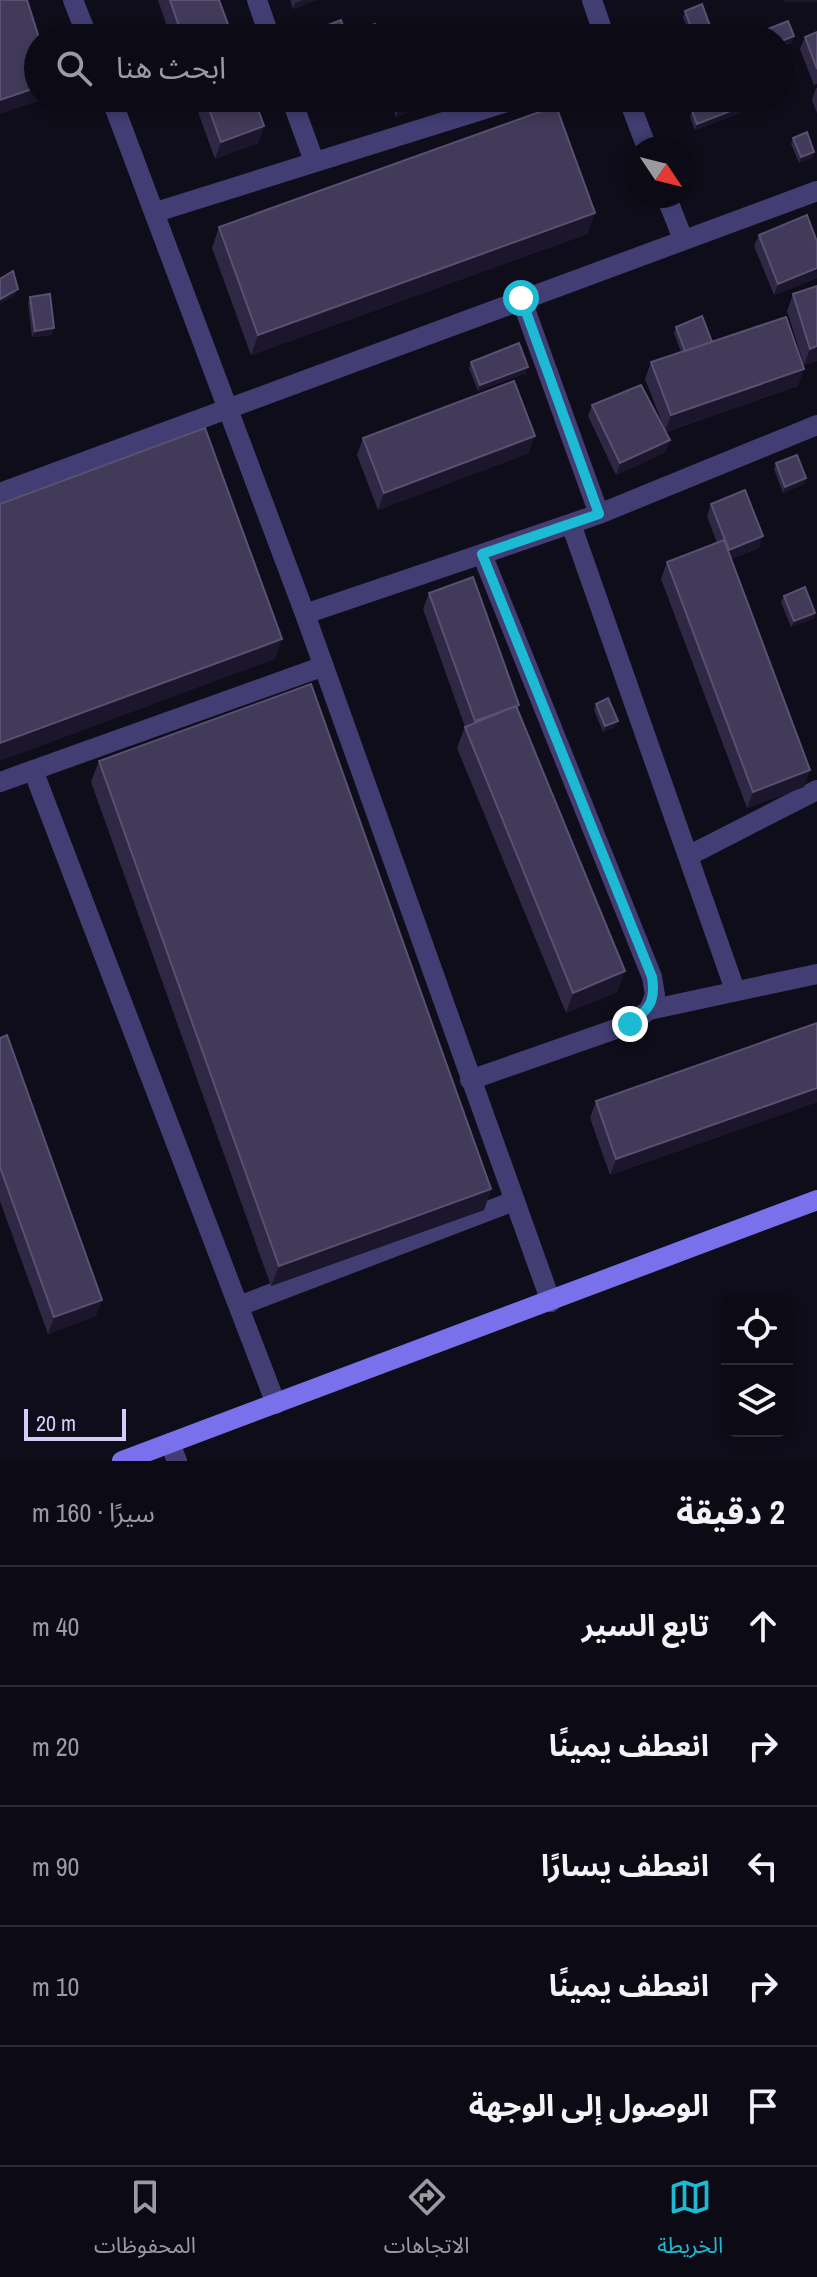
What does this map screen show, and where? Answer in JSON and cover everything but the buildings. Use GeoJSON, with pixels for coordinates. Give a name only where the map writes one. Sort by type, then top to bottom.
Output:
{"type":"FeatureCollection","features":[{"type":"Feature","properties":{"kind":"main road"},"geometry":{"type":"LineString","coordinates":[[122,1461],[173,1452],[276,1404],[817,1200]]}},
{"type":"Feature","properties":{"kind":"street"},"geometry":{"type":"LineString","coordinates":[[73,0],[82,24]]}},
{"type":"Feature","properties":{"kind":"street"},"geometry":{"type":"LineString","coordinates":[[257,0],[265,24]]}},
{"type":"Feature","properties":{"kind":"street"},"geometry":{"type":"LineString","coordinates":[[592,0],[600,24]]}},
{"type":"Feature","properties":{"kind":"street"},"geometry":{"type":"LineString","coordinates":[[117,112],[324,666],[551,1302]]}},
{"type":"Feature","properties":{"kind":"street"},"geometry":{"type":"LineString","coordinates":[[296,112],[314,161]]}},
{"type":"Feature","properties":{"kind":"street"},"geometry":{"type":"LineString","coordinates":[[156,212],[474,112]]}},
{"type":"Feature","properties":{"kind":"street"},"geometry":{"type":"LineString","coordinates":[[633,112],[642,136]]}},
{"type":"Feature","properties":{"kind":"street"},"geometry":{"type":"LineString","coordinates":[[0,493],[817,191]]}},
{"type":"Feature","properties":{"kind":"street"},"geometry":{"type":"LineString","coordinates":[[671,208],[683,239]]}},
{"type":"Feature","properties":{"kind":"street"},"geometry":{"type":"LineString","coordinates":[[521,298],[599,514]]}},
{"type":"Feature","properties":{"kind":"street"},"geometry":{"type":"LineString","coordinates":[[305,614],[599,514],[817,425]]}},
{"type":"Feature","properties":{"kind":"street"},"geometry":{"type":"LineString","coordinates":[[571,524],[735,990]]}},
{"type":"Feature","properties":{"kind":"street"},"geometry":{"type":"LineString","coordinates":[[482,554],[652,977],[655,995],[649,1010]]}},
{"type":"Feature","properties":{"kind":"street"},"geometry":{"type":"LineString","coordinates":[[0,782],[324,666]]}},
{"type":"Feature","properties":{"kind":"street"},"geometry":{"type":"LineString","coordinates":[[33,770],[276,1404]]}},
{"type":"Feature","properties":{"kind":"street"},"geometry":{"type":"LineString","coordinates":[[688,856],[817,790]]}},
{"type":"Feature","properties":{"kind":"street"},"geometry":{"type":"LineString","coordinates":[[470,1080],[630,1024],[649,1010],[817,974]]}},
{"type":"Feature","properties":{"kind":"street"},"geometry":{"type":"LineString","coordinates":[[239,1306],[514,1201]]}},
{"type":"Feature","properties":{"kind":"route"},"geometry":{"type":"LineString","coordinates":[[521,298],[599,514],[482,554],[652,977],[655,995],[649,1010],[630,1024]]}}]}
